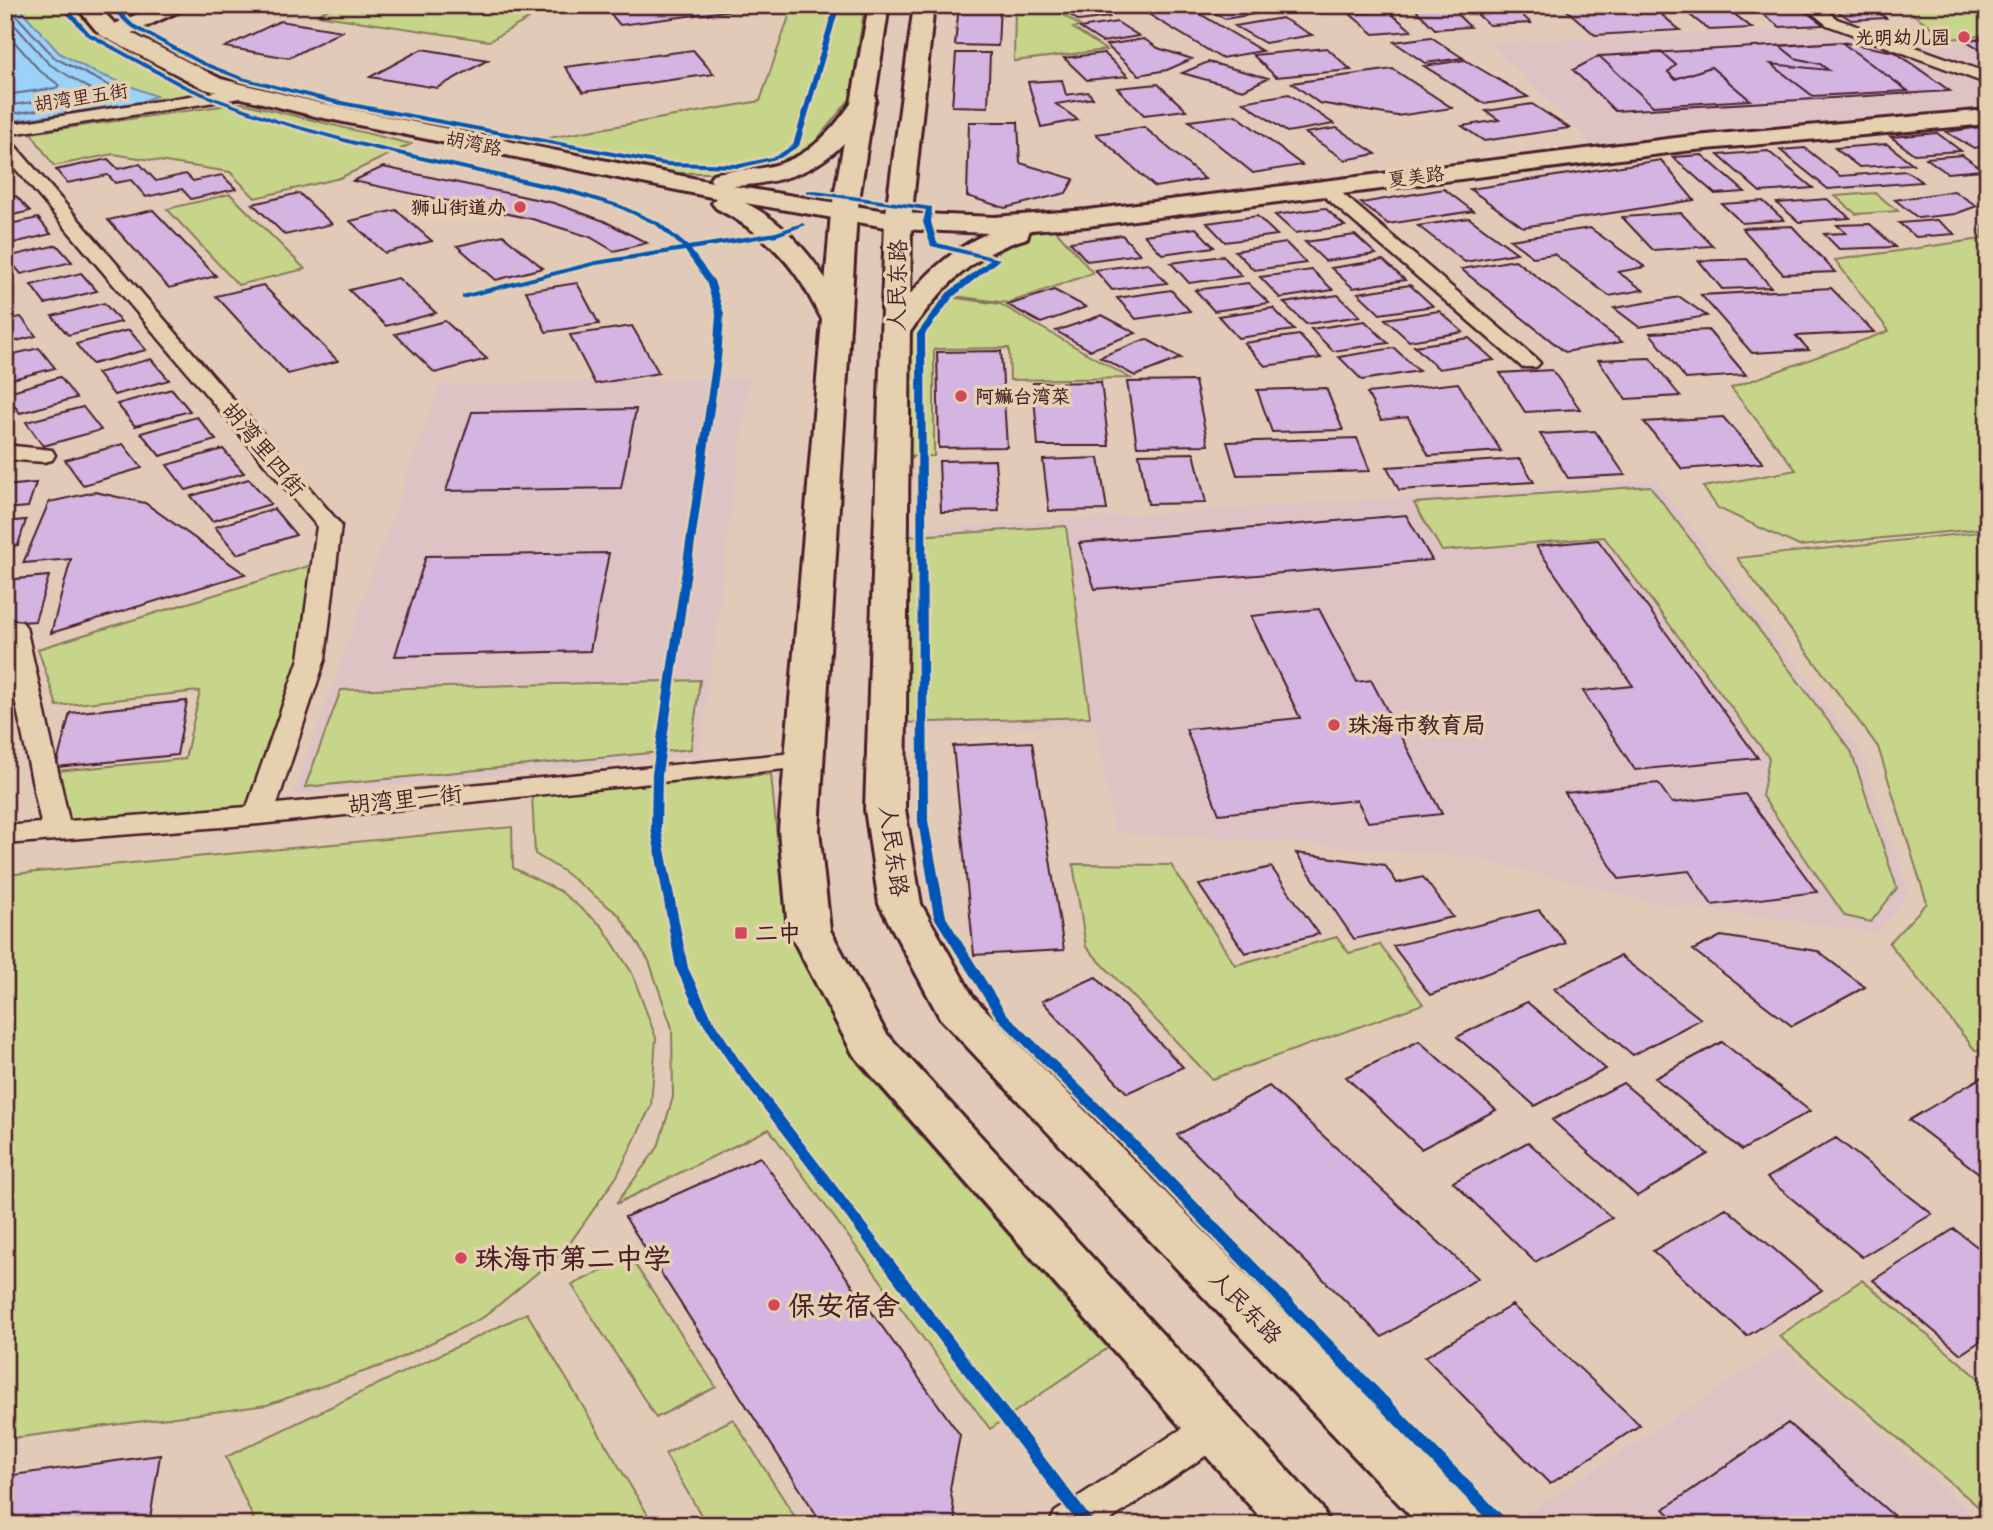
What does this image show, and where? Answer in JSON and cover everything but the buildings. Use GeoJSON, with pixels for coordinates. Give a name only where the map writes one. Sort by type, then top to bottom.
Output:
{"type":"FeatureCollection","features":[{"type":"Feature","properties":{"kind":"main road","name":"胡湾路"},"geometry":{"type":"LineString","coordinates":[[85,5],[113,33],[213,84],[319,110],[660,181],[844,213]]}},
{"type":"Feature","properties":{"kind":"main road"},"geometry":{"type":"LineString","coordinates":[[113,33],[177,5]]}},
{"type":"Feature","properties":{"kind":"main road"},"geometry":{"type":"LineString","coordinates":[[879,5],[844,213],[799,830],[809,930],[869,1043],[1302,1525]]}},
{"type":"Feature","properties":{"kind":"main road","name":"人民东路"},"geometry":{"type":"LineString","coordinates":[[924,5],[898,221],[885,809],[900,904],[957,1007],[1455,1525]]}},
{"type":"Feature","properties":{"kind":"main road"},"geometry":{"type":"LineString","coordinates":[[660,181],[738,178],[791,169],[823,153],[852,124],[865,100]]}},
{"type":"Feature","properties":{"kind":"main road","name":"夏美路"},"geometry":{"type":"LineString","coordinates":[[844,213],[898,221],[993,225],[1087,218],[1685,144],[1988,117]]}},
{"type":"Feature","properties":{"kind":"main road"},"geometry":{"type":"LineString","coordinates":[[660,181],[744,210],[777,234],[806,267],[836,319]]}},
{"type":"Feature","properties":{"kind":"main road"},"geometry":{"type":"LineString","coordinates":[[896,332],[924,291],[956,260],[975,247],[1011,233],[1087,218]]}},
{"type":"Feature","properties":{"kind":"lane"},"geometry":{"type":"LineString","coordinates":[[1810,5],[1832,22],[1988,79]]}},
{"type":"Feature","properties":{"kind":"lane","name":"胡湾里五街"},"geometry":{"type":"LineString","coordinates":[[5,130],[247,92]]}},
{"type":"Feature","properties":{"kind":"lane","name":"胡湾里四街"},"geometry":{"type":"LineString","coordinates":[[5,145],[329,525],[312,659],[259,815]]}},
{"type":"Feature","properties":{"kind":"lane"},"geometry":{"type":"LineString","coordinates":[[1324,187],[1529,363]]}},
{"type":"Feature","properties":{"kind":"lane"},"geometry":{"type":"LineString","coordinates":[[5,452],[44,455]]}},
{"type":"Feature","properties":{"kind":"lane"},"geometry":{"type":"LineString","coordinates":[[5,628],[13,627],[57,831]]}},
{"type":"Feature","properties":{"kind":"lane","name":"胡湾里一街"},"geometry":{"type":"LineString","coordinates":[[5,835],[259,815],[804,760]]}},
{"type":"Feature","properties":{"kind":"lane"},"geometry":{"type":"LineString","coordinates":[[1069,1525],[1215,1428]]}},
{"type":"Feature","properties":{"kind":"shaded area"},"geometry":{"type":"Polygon","coordinates":[[[1892,5],[1988,5],[1988,116],[1601,153],[1490,43],[1919,24],[1892,5]]]}},
{"type":"Feature","properties":{"kind":"shaded area"},"geometry":{"type":"Polygon","coordinates":[[[749,378],[699,755],[293,795],[440,385],[749,378]]]}},
{"type":"Feature","properties":{"kind":"shaded area"},"geometry":{"type":"Polygon","coordinates":[[[1656,480],[1861,751],[1909,892],[1879,933],[1652,902],[1476,858],[1277,841],[1115,833],[1096,725],[891,730],[895,531],[1656,480]]]}},
{"type":"Feature","properties":{"kind":"shaded area"},"geometry":{"type":"Polygon","coordinates":[[[1783,1347],[1985,1525],[1509,1525],[1783,1347]]]}},
{"type":"Feature","properties":{"kind":"green space"},"geometry":{"type":"Polygon","coordinates":[[[5,5],[80,5],[240,93],[5,129],[5,5]]]}},
{"type":"Feature","properties":{"kind":"green space"},"geometry":{"type":"Polygon","coordinates":[[[336,5],[542,5],[541,12],[489,41],[317,15],[336,5]]]}},
{"type":"Feature","properties":{"kind":"green space"},"geometry":{"type":"Polygon","coordinates":[[[793,5],[865,5],[850,99],[807,152],[735,173],[663,173],[520,143],[760,101],[793,5]]]}},
{"type":"Feature","properties":{"kind":"green space"},"geometry":{"type":"Polygon","coordinates":[[[1015,5],[1049,5],[1080,26],[1073,28],[1106,50],[1014,61],[1015,5]]]}},
{"type":"Feature","properties":{"kind":"green space","name":"光明幼儿园"},"geometry":{"type":"Polygon","coordinates":[[[1900,5],[1988,5],[1988,35],[1949,39],[1900,5]]]}},
{"type":"Feature","properties":{"kind":"green space"},"geometry":{"type":"Polygon","coordinates":[[[242,103],[411,144],[340,178],[255,198],[230,172],[113,154],[54,166],[31,133],[242,103]]]}},
{"type":"Feature","properties":{"kind":"green space"},"geometry":{"type":"Polygon","coordinates":[[[1875,193],[1898,211],[1856,214],[1835,196],[1875,193]]]}},
{"type":"Feature","properties":{"kind":"green space"},"geometry":{"type":"Polygon","coordinates":[[[230,194],[305,269],[238,285],[167,209],[230,194]]]}},
{"type":"Feature","properties":{"kind":"green space"},"geometry":{"type":"Polygon","coordinates":[[[1988,220],[1988,528],[1799,546],[1718,508],[1703,487],[1796,470],[1731,388],[1889,331],[1835,260],[1981,239],[1984,221],[1988,220]]]}},
{"type":"Feature","properties":{"kind":"green space"},"geometry":{"type":"Polygon","coordinates":[[[1054,228],[1093,273],[1008,303],[930,293],[979,254],[1017,236],[1054,228]]]}},
{"type":"Feature","properties":{"kind":"green space"},"geometry":{"type":"Polygon","coordinates":[[[934,295],[1000,304],[1130,378],[1010,380],[1009,348],[934,349],[934,456],[901,457],[904,335],[934,295]]]}},
{"type":"Feature","properties":{"kind":"green space"},"geometry":{"type":"Polygon","coordinates":[[[1650,486],[1851,751],[1897,888],[1871,922],[1845,916],[1762,796],[1769,758],[1604,537],[1442,551],[1414,503],[1650,486]]]}},
{"type":"Feature","properties":{"kind":"green space"},"geometry":{"type":"Polygon","coordinates":[[[1066,526],[1090,717],[902,723],[901,537],[1066,526]]]}},
{"type":"Feature","properties":{"kind":"green space"},"geometry":{"type":"Polygon","coordinates":[[[1988,531],[1988,1051],[1975,1050],[1889,943],[1927,903],[1878,747],[1737,558],[1988,531]]]}},
{"type":"Feature","properties":{"kind":"green space"},"geometry":{"type":"Polygon","coordinates":[[[315,564],[299,659],[252,811],[68,823],[57,771],[185,759],[200,691],[57,706],[38,649],[315,564]]]}},
{"type":"Feature","properties":{"kind":"green space"},"geometry":{"type":"Polygon","coordinates":[[[700,680],[691,749],[305,787],[341,690],[700,680]]]}},
{"type":"Feature","properties":{"kind":"green space"},"geometry":{"type":"Polygon","coordinates":[[[771,774],[786,929],[858,1064],[1108,1348],[990,1429],[769,1129],[616,1204],[658,1147],[673,1097],[672,1028],[649,961],[619,915],[563,871],[535,854],[532,795],[771,774]]]}},
{"type":"Feature","properties":{"kind":"green space"},"geometry":{"type":"Polygon","coordinates":[[[512,827],[513,868],[560,891],[602,926],[632,973],[656,1038],[651,1106],[617,1176],[565,1250],[484,1317],[392,1362],[267,1405],[5,1439],[5,875],[512,827]]]}},
{"type":"Feature","properties":{"kind":"green space"},"geometry":{"type":"Polygon","coordinates":[[[1073,864],[1171,865],[1235,965],[1337,937],[1349,953],[1380,945],[1423,1004],[1212,1079],[1086,947],[1073,864]]]}},
{"type":"Feature","properties":{"kind":"green space"},"geometry":{"type":"Polygon","coordinates":[[[630,1257],[716,1387],[656,1418],[572,1285],[630,1257]]]}},
{"type":"Feature","properties":{"kind":"green space"},"geometry":{"type":"Polygon","coordinates":[[[1862,1280],[1988,1386],[1988,1515],[1779,1336],[1862,1280]]]}},
{"type":"Feature","properties":{"kind":"green space"},"geometry":{"type":"Polygon","coordinates":[[[527,1313],[654,1525],[256,1525],[226,1457],[527,1313]]]}},
{"type":"Feature","properties":{"kind":"green space"},"geometry":{"type":"Polygon","coordinates":[[[733,1419],[800,1525],[707,1525],[665,1454],[733,1419]]]}},
{"type":"Feature","properties":{"kind":"water"},"geometry":{"type":"Polygon","coordinates":[[[5,5],[18,6],[59,53],[94,72],[156,96],[141,102],[5,122],[5,5]]]}},
{"type":"Feature","properties":{"kind":"cycle path"},"geometry":{"type":"LineString","coordinates":[[62,5],[88,34],[183,86],[212,98],[279,122],[357,144],[573,192],[619,206],[658,224],[684,245],[710,281],[720,314],[717,359],[657,774],[656,829],[682,968],[705,1017],[734,1061],[1088,1525]]}},
{"type":"Feature","properties":{"kind":"cycle path"},"geometry":{"type":"LineString","coordinates":[[110,5],[131,25],[202,63],[240,78],[336,102],[666,164],[740,166],[778,157],[796,146],[837,5]]}},
{"type":"Feature","properties":{"kind":"cycle path"},"geometry":{"type":"LineString","coordinates":[[808,192],[930,208],[927,222],[934,244],[996,259],[950,295],[921,334],[923,821],[940,917],[1001,1015],[1126,1138],[1502,1525]]}},
{"type":"Feature","properties":{"kind":"cycle path"},"geometry":{"type":"LineString","coordinates":[[465,297],[596,263],[777,234],[802,225]]}},
{"type":"Feature","properties":{"kind":"place","name":"光明幼儿园"},"geometry":{"type":"Point","coordinates":[1964,37]}},
{"type":"Feature","properties":{"kind":"place","name":"狮山街道办"},"geometry":{"type":"Point","coordinates":[520,207]}},
{"type":"Feature","properties":{"kind":"place","name":"阿嫲台湾菜"},"geometry":{"type":"Point","coordinates":[961,396]}},
{"type":"Feature","properties":{"kind":"place","name":"珠海市教育局"},"geometry":{"type":"Point","coordinates":[1334,725]}},
{"type":"Feature","properties":{"kind":"place","name":"二中"},"geometry":{"type":"Point","coordinates":[741,933]}},
{"type":"Feature","properties":{"kind":"place","name":"珠海市第二中学"},"geometry":{"type":"Point","coordinates":[461,1258]}},
{"type":"Feature","properties":{"kind":"place","name":"保安宿舍"},"geometry":{"type":"Point","coordinates":[774,1305]}}]}
